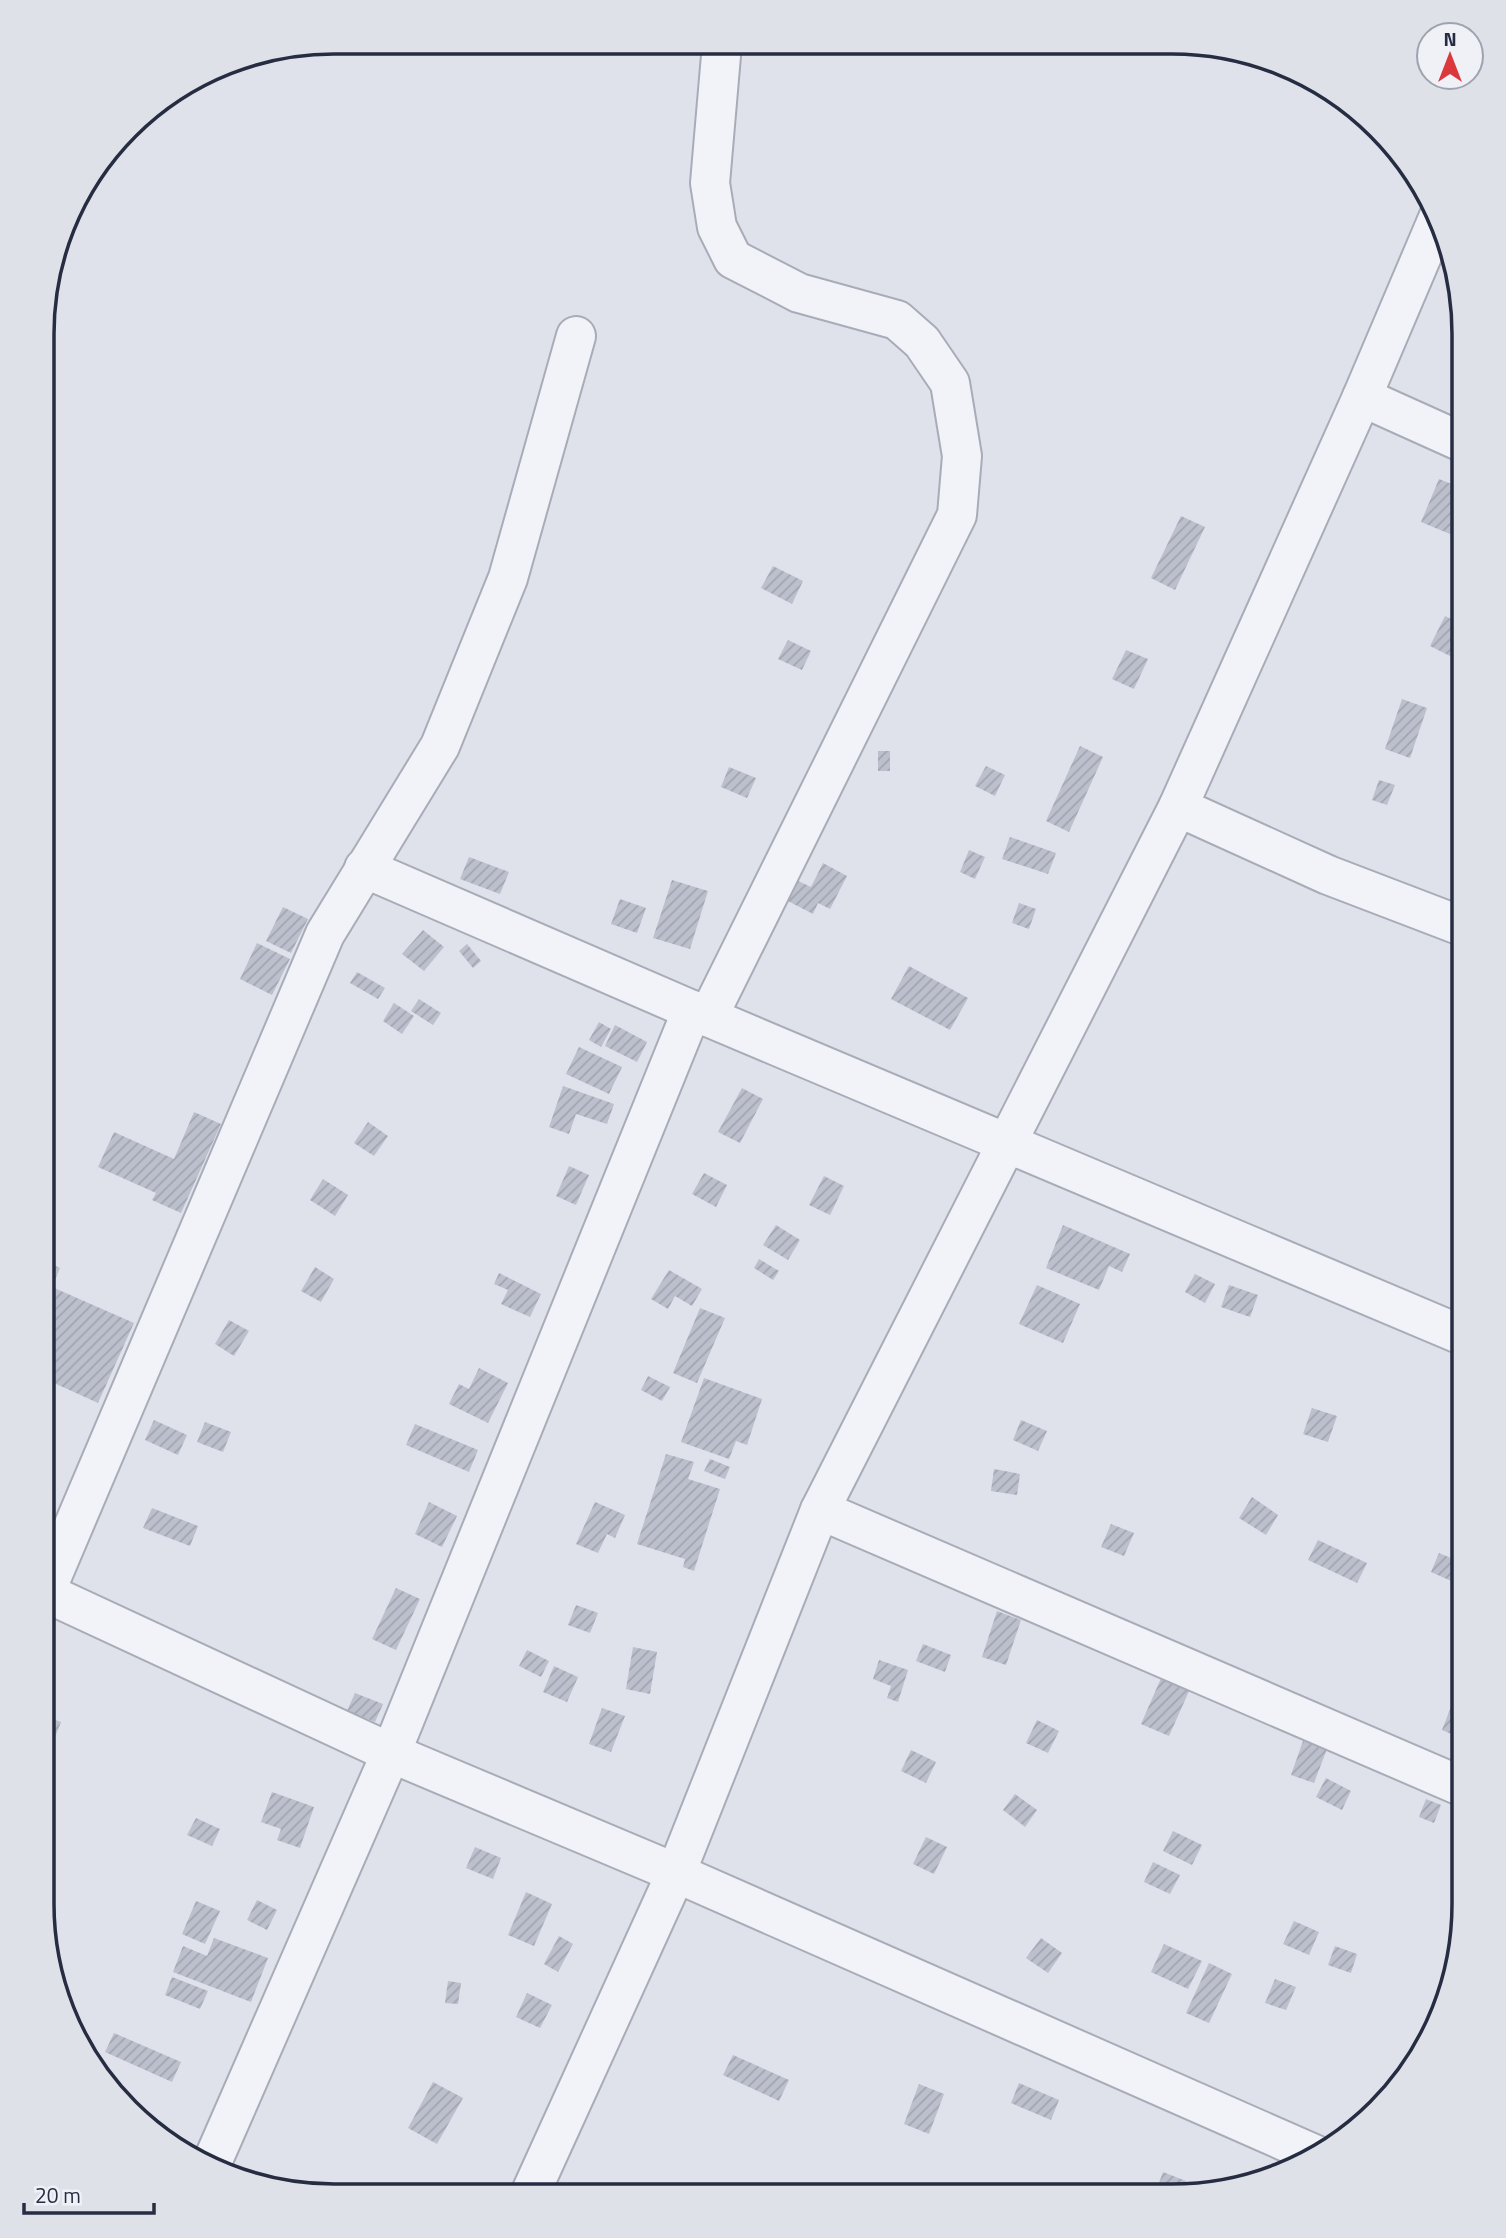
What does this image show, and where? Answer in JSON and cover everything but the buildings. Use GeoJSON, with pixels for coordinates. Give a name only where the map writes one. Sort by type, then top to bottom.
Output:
{"type":"FeatureCollection","features":[{"type":"Feature","properties":{"kind":"street"},"geometry":{"type":"LineString","coordinates":[[214,2157],[391,1753],[700,1013],[957,515],[962,456],[950,383],[922,342],[897,320],[799,293],[733,260],[717,228],[710,183],[721,54]]}},
{"type":"Feature","properties":{"kind":"street"},"geometry":{"type":"LineString","coordinates":[[535,2184],[676,1873],[820,1510],[1178,807],[1362,397],[1432,231]]}},
{"type":"Feature","properties":{"kind":"street"},"geometry":{"type":"LineString","coordinates":[[54,1571],[325,933],[440,746],[508,578],[576,336]]}},
{"type":"Feature","properties":{"kind":"street"},"geometry":{"type":"LineString","coordinates":[[1362,397],[1452,438]]}},
{"type":"Feature","properties":{"kind":"street"},"geometry":{"type":"LineString","coordinates":[[1178,807],[1328,875],[1452,922]]}},
{"type":"Feature","properties":{"kind":"street"},"geometry":{"type":"LineString","coordinates":[[364,868],[1452,1331]]}},
{"type":"Feature","properties":{"kind":"street"},"geometry":{"type":"LineString","coordinates":[[820,1510],[1452,1782]]}},
{"type":"Feature","properties":{"kind":"street"},"geometry":{"type":"LineString","coordinates":[[54,1600],[391,1753],[676,1873],[1305,2150]]}}]}
